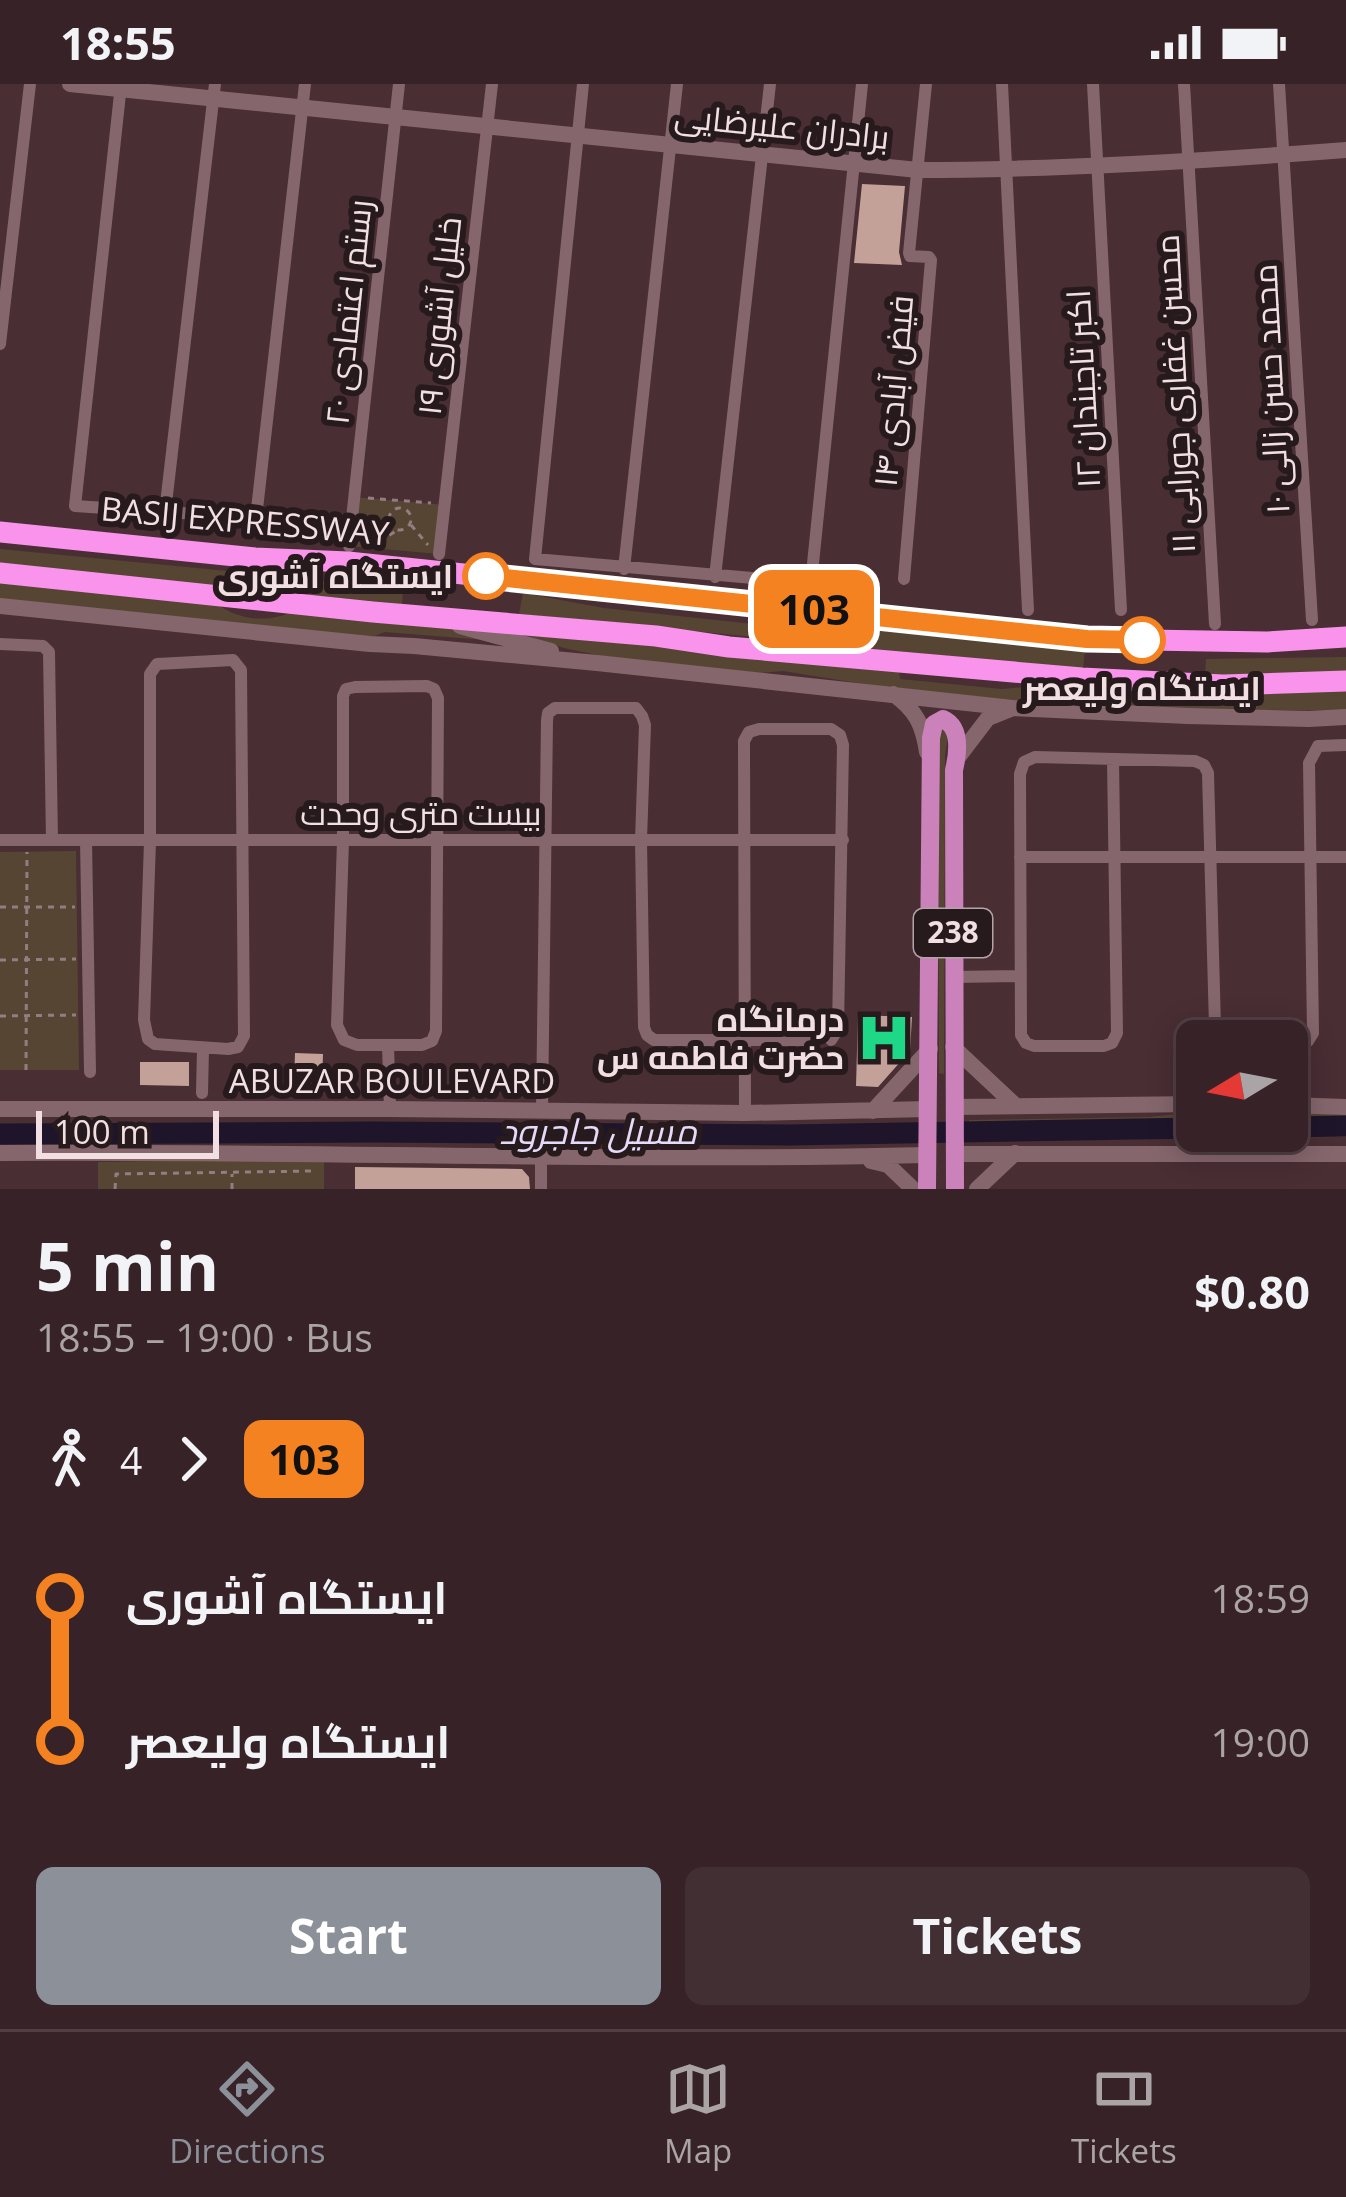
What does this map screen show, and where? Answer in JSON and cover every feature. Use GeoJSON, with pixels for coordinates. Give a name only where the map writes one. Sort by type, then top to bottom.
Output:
{"type":"FeatureCollection","features":[{"type":"Feature","properties":{"kind":"highway","name":"BASIJ EXPRESSWAY"},"geometry":{"type":"LineString","coordinates":[[0,532],[255,558],[347,562],[1087,639],[1267,642],[1346,637]]}},
{"type":"Feature","properties":{"kind":"highway"},"geometry":{"type":"LineString","coordinates":[[0,573],[1082,678],[1222,685],[1346,681]]}},
{"type":"Feature","properties":{"kind":"main road","name":"برادران علیرضایی"},"geometry":{"type":"LineString","coordinates":[[70,84],[214,91],[488,128],[918,170],[1006,170],[1346,150]]}},
{"type":"Feature","properties":{"kind":"main road"},"geometry":{"type":"LineString","coordinates":[[0,606],[1019,708],[1346,717]]}},
{"type":"Feature","properties":{"kind":"main road"},"geometry":{"type":"LineString","coordinates":[[418,615],[597,663]]}},
{"type":"Feature","properties":{"kind":"main road","name":"238"},"geometry":{"type":"LineString","coordinates":[[892,694],[920,719],[930,768],[927,1189]]}},
{"type":"Feature","properties":{"kind":"main road"},"geometry":{"type":"LineString","coordinates":[[956,760],[988,718],[1019,708]]}},
{"type":"Feature","properties":{"kind":"main road"},"geometry":{"type":"LineString","coordinates":[[930,768],[932,731],[938,720],[950,721],[954,728],[956,760]]}},
{"type":"Feature","properties":{"kind":"main road","name":"238"},"geometry":{"type":"LineString","coordinates":[[955,1189],[956,760]]}},
{"type":"Feature","properties":{"kind":"main road"},"geometry":{"type":"LineString","coordinates":[[952,1047],[1016,1106]]}},
{"type":"Feature","properties":{"kind":"main road"},"geometry":{"type":"LineString","coordinates":[[873,1111],[930,1049]]}},
{"type":"Feature","properties":{"kind":"main road"},"geometry":{"type":"LineString","coordinates":[[928,1112],[1176,1104]]}},
{"type":"Feature","properties":{"kind":"main road"},"geometry":{"type":"LineString","coordinates":[[1308,1106],[1346,1107]]}},
{"type":"Feature","properties":{"kind":"main road","name":"ABUZAR BOULEVARD"},"geometry":{"type":"LineString","coordinates":[[0,1109],[928,1112]]}},
{"type":"Feature","properties":{"kind":"main road"},"geometry":{"type":"LineString","coordinates":[[0,1153],[859,1157],[955,1148],[1015,1153],[1346,1154]]}},
{"type":"Feature","properties":{"kind":"main road"},"geometry":{"type":"LineString","coordinates":[[977,1189],[1015,1153]]}},
{"type":"Feature","properties":{"kind":"main road"},"geometry":{"type":"LineString","coordinates":[[859,1157],[888,1166],[914,1189]]}},
{"type":"Feature","properties":{"kind":"street"},"geometry":{"type":"LineString","coordinates":[[0,344],[30,84]]}},
{"type":"Feature","properties":{"kind":"street"},"geometry":{"type":"LineString","coordinates":[[121,86],[75,506],[256,518],[305,84]]}},
{"type":"Feature","properties":{"kind":"street","name":"رستم اعتمادی ۲۰"},"geometry":{"type":"LineString","coordinates":[[349,546],[399,84]]}},
{"type":"Feature","properties":{"kind":"street","name":"خلیل آشوری ۱۹"},"geometry":{"type":"LineString","coordinates":[[439,554],[492,84]]}},
{"type":"Feature","properties":{"kind":"street"},"geometry":{"type":"LineString","coordinates":[[583,84],[535,559],[624,569],[715,570],[811,584],[862,84]]}},
{"type":"Feature","properties":{"kind":"street"},"geometry":{"type":"LineString","coordinates":[[624,569],[677,84]]}},
{"type":"Feature","properties":{"kind":"street"},"geometry":{"type":"LineString","coordinates":[[715,570],[770,84]]}},
{"type":"Feature","properties":{"kind":"street","name":"فیض آبادی ۱۴"},"geometry":{"type":"LineString","coordinates":[[904,579],[932,260],[909,254],[926,84]]}},
{"type":"Feature","properties":{"kind":"street"},"geometry":{"type":"LineString","coordinates":[[1002,84],[1028,610]]}},
{"type":"Feature","properties":{"kind":"street","name":"اکبر تاجبندان ۱۲"},"geometry":{"type":"LineString","coordinates":[[1093,84],[1120,610]]}},
{"type":"Feature","properties":{"kind":"street","name":"محسن غفاری جورابی ۱۱"},"geometry":{"type":"LineString","coordinates":[[1184,84],[1215,624]]}},
{"type":"Feature","properties":{"kind":"street","name":"محمد حسن زالی ۱۰"},"geometry":{"type":"LineString","coordinates":[[1279,84],[1312,620]]}},
{"type":"Feature","properties":{"kind":"street"},"geometry":{"type":"LineString","coordinates":[[165,512],[214,91]]}},
{"type":"Feature","properties":{"kind":"street"},"geometry":{"type":"LineString","coordinates":[[0,644],[47,648],[52,840]]}},
{"type":"Feature","properties":{"kind":"street"},"geometry":{"type":"LineString","coordinates":[[233,660],[241,670],[243,840],[244,1036],[238,1047],[228,1049],[155,1044],[148,1040],[144,1020],[150,674],[157,664],[233,660]]}},
{"type":"Feature","properties":{"kind":"street"},"geometry":{"type":"LineString","coordinates":[[346,689],[434,689],[438,840],[436,1031],[432,1041],[357,1045],[344,1040],[337,1025],[343,841],[346,689]]}},
{"type":"Feature","properties":{"kind":"street"},"geometry":{"type":"LineString","coordinates":[[542,1111],[548,713],[555,708],[636,708],[645,724],[641,840],[647,1035],[654,1040],[808,1040]]}},
{"type":"Feature","properties":{"kind":"street"},"geometry":{"type":"LineString","coordinates":[[1308,1041],[1313,1033],[1309,719]]}},
{"type":"Feature","properties":{"kind":"street"},"geometry":{"type":"LineString","coordinates":[[746,1113],[744,741],[749,732],[759,729],[831,729],[843,745],[838,1029],[831,1040]]}},
{"type":"Feature","properties":{"kind":"street"},"geometry":{"type":"LineString","coordinates":[[1310,763],[1318,746],[1346,745]]}},
{"type":"Feature","properties":{"kind":"street"},"geometry":{"type":"LineString","coordinates":[[1113,759],[1117,1033],[1104,1046],[1034,1046],[1021,1035],[1020,774],[1024,762],[1035,757],[1195,761],[1204,765],[1208,773],[1215,1020]]}},
{"type":"Feature","properties":{"kind":"street","name":"بیست متری وحدت"},"geometry":{"type":"LineString","coordinates":[[0,840],[843,840]]}},
{"type":"Feature","properties":{"kind":"street"},"geometry":{"type":"LineString","coordinates":[[86,840],[90,1072]]}},
{"type":"Feature","properties":{"kind":"street"},"geometry":{"type":"LineString","coordinates":[[1020,857],[1346,857]]}},
{"type":"Feature","properties":{"kind":"street"},"geometry":{"type":"LineString","coordinates":[[952,977],[1021,976]]}},
{"type":"Feature","properties":{"kind":"street"},"geometry":{"type":"LineString","coordinates":[[388,1046],[390,1109]]}},
{"type":"Feature","properties":{"kind":"street"},"geometry":{"type":"LineString","coordinates":[[202,1093],[203,1049]]}},
{"type":"Feature","properties":{"kind":"street"},"geometry":{"type":"LineString","coordinates":[[541,1157],[541,1189]]}},
{"type":"Feature","properties":{"kind":"path"},"geometry":{"type":"LineString","coordinates":[[355,497],[445,505]]}},
{"type":"Feature","properties":{"kind":"path"},"geometry":{"type":"LineString","coordinates":[[389,523],[391,512],[401,504]]}},
{"type":"Feature","properties":{"kind":"path"},"geometry":{"type":"LineString","coordinates":[[368,548],[410,524],[410,513],[401,504]]}},
{"type":"Feature","properties":{"kind":"path"},"geometry":{"type":"LineString","coordinates":[[352,518],[389,523],[397,530]]}},
{"type":"Feature","properties":{"kind":"path"},"geometry":{"type":"LineString","coordinates":[[410,524],[439,554]]}},
{"type":"Feature","properties":{"kind":"path"},"geometry":{"type":"LineString","coordinates":[[26,1070],[27,852]]}},
{"type":"Feature","properties":{"kind":"path"},"geometry":{"type":"LineString","coordinates":[[0,907],[76,907]]}},
{"type":"Feature","properties":{"kind":"path"},"geometry":{"type":"LineString","coordinates":[[0,960],[77,959]]}},
{"type":"Feature","properties":{"kind":"path"},"geometry":{"type":"LineString","coordinates":[[0,1016],[78,1016]]}},
{"type":"Feature","properties":{"kind":"path"},"geometry":{"type":"LineString","coordinates":[[115,1189],[116,1174],[312,1171]]}},
{"type":"Feature","properties":{"kind":"path"},"geometry":{"type":"LineString","coordinates":[[232,1172],[232,1189]]}},
{"type":"Feature","properties":{"kind":"shaded area"},"geometry":{"type":"Polygon","coordinates":[[[355,497],[445,505],[439,554],[349,546],[355,497]]]}},
{"type":"Feature","properties":{"kind":"shaded area"},"geometry":{"type":"Polygon","coordinates":[[[0,549],[403,591],[402,604],[0,565],[0,549]]]}},
{"type":"Feature","properties":{"kind":"shaded area"},"geometry":{"type":"Polygon","coordinates":[[[0,582],[219,605],[254,618],[291,612],[456,625],[521,643],[385,632],[369,638],[0,600],[0,582]]]}},
{"type":"Feature","properties":{"kind":"shaded area"},"geometry":{"type":"Polygon","coordinates":[[[523,593],[604,608],[753,624],[859,626],[1085,649],[1083,669],[519,614],[523,593]]]}},
{"type":"Feature","properties":{"kind":"shaded area"},"geometry":{"type":"Polygon","coordinates":[[[512,631],[899,670],[900,679],[1002,689],[1047,685],[1346,691],[1346,711],[1080,707],[876,686],[783,671],[748,674],[616,659],[512,631]]]}},
{"type":"Feature","properties":{"kind":"shaded area"},"geometry":{"type":"Polygon","coordinates":[[[1346,657],[1346,672],[1205,675],[1206,659],[1346,657]]]}},
{"type":"Feature","properties":{"kind":"shaded area"},"geometry":{"type":"Polygon","coordinates":[[[944,726],[948,738],[944,1074],[939,1073],[938,750],[939,731],[944,726]]]}},
{"type":"Feature","properties":{"kind":"shaded area"},"geometry":{"type":"Polygon","coordinates":[[[76,851],[79,1070],[0,1070],[0,852],[76,851]]]}},
{"type":"Feature","properties":{"kind":"shaded area"},"geometry":{"type":"Polygon","coordinates":[[[1308,1112],[1346,1115],[1346,1137],[1308,1137],[1308,1112]]]}},
{"type":"Feature","properties":{"kind":"shaded area"},"geometry":{"type":"Polygon","coordinates":[[[1176,1114],[1176,1139],[970,1141],[969,1120],[1176,1114]]]}},
{"type":"Feature","properties":{"kind":"shaded area"},"geometry":{"type":"Polygon","coordinates":[[[324,1158],[324,1189],[98,1189],[98,1162],[324,1158]]]}},
{"type":"Feature","properties":{"kind":"building"},"geometry":{"type":"Polygon","coordinates":[[[862,184],[905,186],[902,265],[854,263],[862,184]]]}},
{"type":"Feature","properties":{"kind":"building","name":"درمانگاه حضرت فاطمه س"},"geometry":{"type":"Polygon","coordinates":[[[858,1015],[912,1017],[910,1051],[878,1087],[856,1086],[858,1015]]]}},
{"type":"Feature","properties":{"kind":"building"},"geometry":{"type":"Polygon","coordinates":[[[295,1053],[323,1054],[322,1084],[294,1083],[295,1053]]]}},
{"type":"Feature","properties":{"kind":"building"},"geometry":{"type":"Polygon","coordinates":[[[140,1062],[189,1062],[189,1086],[140,1085],[140,1062]]]}},
{"type":"Feature","properties":{"kind":"building"},"geometry":{"type":"Polygon","coordinates":[[[355,1167],[522,1169],[530,1189],[355,1189],[355,1167]]]}},
{"type":"Feature","properties":{"kind":"waterway","name":"مسیل جاجرود"},"geometry":{"type":"LineString","coordinates":[[1308,1127],[1346,1126]]}},
{"type":"Feature","properties":{"kind":"waterway","name":"مسیل جاجرود"},"geometry":{"type":"LineString","coordinates":[[0,1134],[789,1135],[1176,1128]]}},
{"type":"Feature","properties":{"kind":"bus line","name":"103"},"geometry":{"type":"LineString","coordinates":[[486,576],[1087,639],[1142,640]]}},
{"type":"Feature","properties":{"kind":"place","name":"ایستگاه آشوری"},"geometry":{"type":"Point","coordinates":[486,576]}},
{"type":"Feature","properties":{"kind":"place","name":"ایستگاه ولیعصر"},"geometry":{"type":"Point","coordinates":[1142,640]}},
{"type":"Feature","properties":{"kind":"place","name":"درمانگاه حضرت فاطمه س"},"geometry":{"type":"Point","coordinates":[884,1038]}}]}
